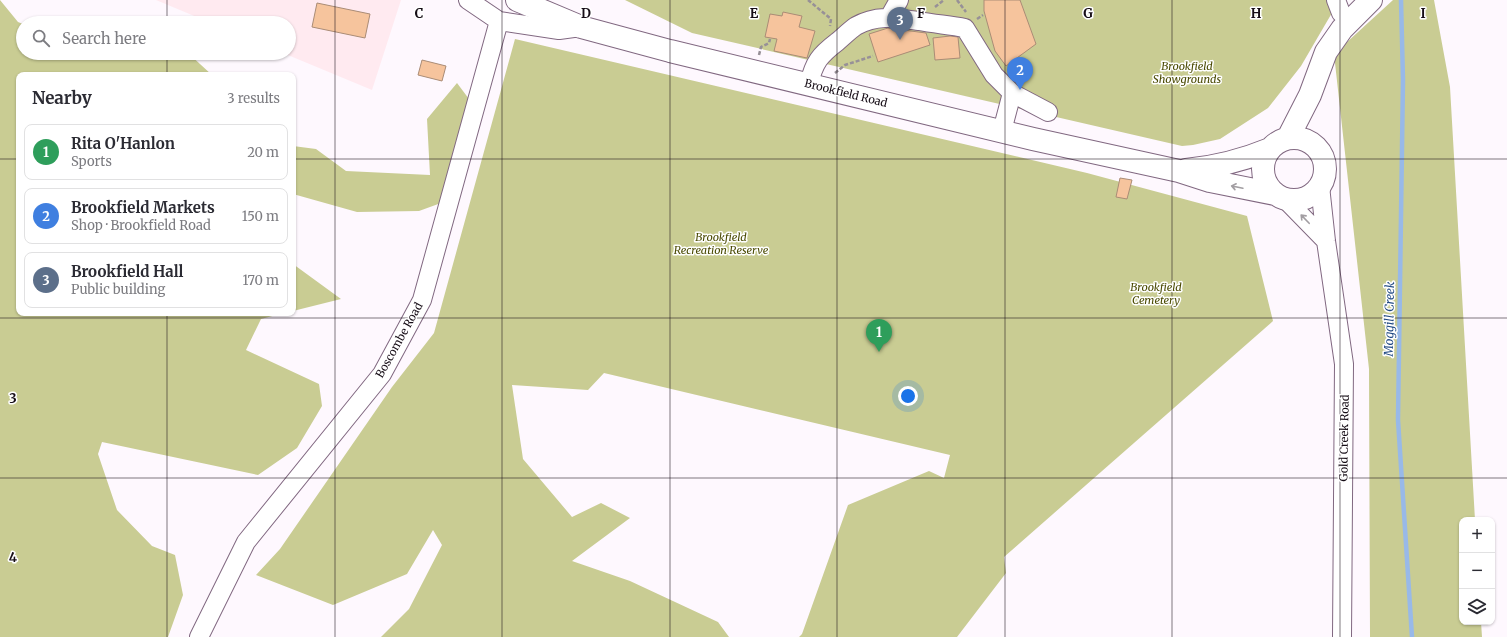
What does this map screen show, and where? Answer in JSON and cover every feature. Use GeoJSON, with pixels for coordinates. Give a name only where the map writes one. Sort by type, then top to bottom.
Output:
{"type":"FeatureCollection","features":[{"type":"Feature","properties":{"kind":"main road","name":"Brookfield Road"},"geometry":{"type":"LineString","coordinates":[[517,0],[581,26],[670,51],[1002,131],[1179,171],[1210,181],[1280,196]]}},
{"type":"Feature","properties":{"kind":"main road"},"geometry":{"type":"LineString","coordinates":[[1289,143],[1316,148],[1322,156],[1324,166],[1324,176],[1320,186],[1313,193],[1304,198],[1294,200],[1280,196],[1268,186],[1264,177],[1263,167],[1265,157],[1289,143],[1310,95],[1326,52],[1342,29],[1361,10]]}},
{"type":"Feature","properties":{"kind":"main road","name":"Brookfield Road"},"geometry":{"type":"LineString","coordinates":[[1179,171],[1216,167],[1239,161],[1289,143]]}},
{"type":"Feature","properties":{"kind":"street"},"geometry":{"type":"LineString","coordinates":[[468,0],[499,20],[559,30],[581,26]]}},
{"type":"Feature","properties":{"kind":"street"},"geometry":{"type":"LineString","coordinates":[[890,16],[899,0]]}},
{"type":"Feature","properties":{"kind":"street"},"geometry":{"type":"LineString","coordinates":[[1336,0],[1341,12],[1361,10]]}},
{"type":"Feature","properties":{"kind":"street"},"geometry":{"type":"LineString","coordinates":[[809,84],[812,69],[817,59],[826,50],[857,26],[878,18],[890,16],[965,28],[994,75],[1012,93],[1048,112]]}},
{"type":"Feature","properties":{"kind":"street","name":"Boscombe Road"},"geometry":{"type":"LineString","coordinates":[[199,637],[246,542],[382,374],[422,300],[499,20]]}},
{"type":"Feature","properties":{"kind":"street"},"geometry":{"type":"LineString","coordinates":[[1002,131],[1012,93]]}},
{"type":"Feature","properties":{"kind":"street","name":"Gold Creek Road"},"geometry":{"type":"LineString","coordinates":[[1320,186],[1326,241],[1344,364],[1342,637]]}},
{"type":"Feature","properties":{"kind":"street"},"geometry":{"type":"LineString","coordinates":[[1280,196],[1326,241]]}},
{"type":"Feature","properties":{"kind":"path"},"geometry":{"type":"LineString","coordinates":[[808,0],[831,19],[826,50]]}},
{"type":"Feature","properties":{"kind":"path"},"geometry":{"type":"LineString","coordinates":[[956,0],[963,8]]}},
{"type":"Feature","properties":{"kind":"path"},"geometry":{"type":"LineString","coordinates":[[759,55],[761,47],[769,42],[770,39]]}},
{"type":"Feature","properties":{"kind":"path"},"geometry":{"type":"LineString","coordinates":[[834,74],[845,65],[873,56]]}},
{"type":"Feature","properties":{"kind":"shaded area"},"geometry":{"type":"Polygon","coordinates":[[[156,0],[401,0],[372,90],[296,58],[296,16],[194,16],[156,0]]]}},
{"type":"Feature","properties":{"kind":"green space"},"geometry":{"type":"Polygon","coordinates":[[[0,0],[16,20],[16,60],[196,60],[209,72],[16,72],[16,316],[272,316],[261,319],[246,350],[319,384],[322,406],[297,448],[258,475],[102,442],[98,454],[117,510],[152,546],[175,555],[183,595],[168,637],[0,637],[0,0]]]}},
{"type":"Feature","properties":{"kind":"green space","name":"Brookfield Showgrounds"},"geometry":{"type":"Polygon","coordinates":[[[625,0],[1343,0],[1336,6],[1301,66],[1268,108],[1220,139],[1182,146],[692,33],[625,0]]]}},
{"type":"Feature","properties":{"kind":"green space"},"geometry":{"type":"Polygon","coordinates":[[[1393,0],[1434,0],[1450,87],[1475,517],[1459,517],[1459,625],[1481,625],[1482,637],[1370,637],[1369,369],[1334,54],[1393,0]]]}},
{"type":"Feature","properties":{"kind":"green space"},"geometry":{"type":"Polygon","coordinates":[[[515,39],[1087,173],[1247,216],[1273,321],[1004,557],[1006,573],[957,637],[799,637],[802,634],[848,505],[929,471],[944,478],[950,455],[604,373],[588,390],[512,385],[523,459],[572,517],[601,503],[630,518],[572,561],[630,581],[718,622],[729,637],[381,637],[409,609],[442,545],[433,530],[407,574],[333,605],[256,575],[280,549],[392,387],[434,333],[515,39]]]}},
{"type":"Feature","properties":{"kind":"green space"},"geometry":{"type":"Polygon","coordinates":[[[457,83],[469,99],[441,203],[419,211],[357,212],[296,195],[296,146],[316,149],[346,171],[430,175],[427,119],[457,83]]]}},
{"type":"Feature","properties":{"kind":"green space"},"geometry":{"type":"Polygon","coordinates":[[[296,266],[341,299],[296,310],[296,266]]]}},
{"type":"Feature","properties":{"kind":"building"},"geometry":{"type":"Polygon","coordinates":[[[984,0],[1020,0],[1036,44],[1006,66],[995,51],[984,11],[984,0]]]}},
{"type":"Feature","properties":{"kind":"building"},"geometry":{"type":"Polygon","coordinates":[[[317,3],[370,14],[365,38],[312,27],[317,3]]]}},
{"type":"Feature","properties":{"kind":"building"},"geometry":{"type":"Polygon","coordinates":[[[783,12],[802,16],[799,27],[815,31],[807,58],[774,51],[777,39],[765,37],[770,14],[782,16],[783,12]]]}},
{"type":"Feature","properties":{"kind":"building"},"geometry":{"type":"Polygon","coordinates":[[[888,28],[926,33],[930,45],[878,62],[869,34],[888,28]]]}},
{"type":"Feature","properties":{"kind":"building"},"geometry":{"type":"Polygon","coordinates":[[[950,36],[958,37],[960,58],[935,60],[933,38],[950,36]]]}},
{"type":"Feature","properties":{"kind":"building"},"geometry":{"type":"Polygon","coordinates":[[[422,60],[446,66],[442,81],[418,75],[422,60]]]}},
{"type":"Feature","properties":{"kind":"building"},"geometry":{"type":"Polygon","coordinates":[[[1120,178],[1132,180],[1127,199],[1116,197],[1120,178]]]}},
{"type":"Feature","properties":{"kind":"waterway","name":"Moggill Creek"},"geometry":{"type":"LineString","coordinates":[[1401,0],[1403,80],[1398,420],[1412,637]]}},
{"type":"Feature","properties":{"kind":"place","name":"Brookfield Hall"},"geometry":{"type":"Point","coordinates":[900,40]}},
{"type":"Feature","properties":{"kind":"place","name":"Brookfield Markets"},"geometry":{"type":"Point","coordinates":[1020,90]}},
{"type":"Feature","properties":{"kind":"place","name":"Rita O'Hanlon"},"geometry":{"type":"Point","coordinates":[879,352]}},
{"type":"Feature","properties":{"kind":"park label","name":"Brookfield Recreation Reserve"},"geometry":{"type":"Point","coordinates":[721,243]}},
{"type":"Feature","properties":{"kind":"park label","name":"Brookfield Cemetery"},"geometry":{"type":"Point","coordinates":[1156,293]}}]}
